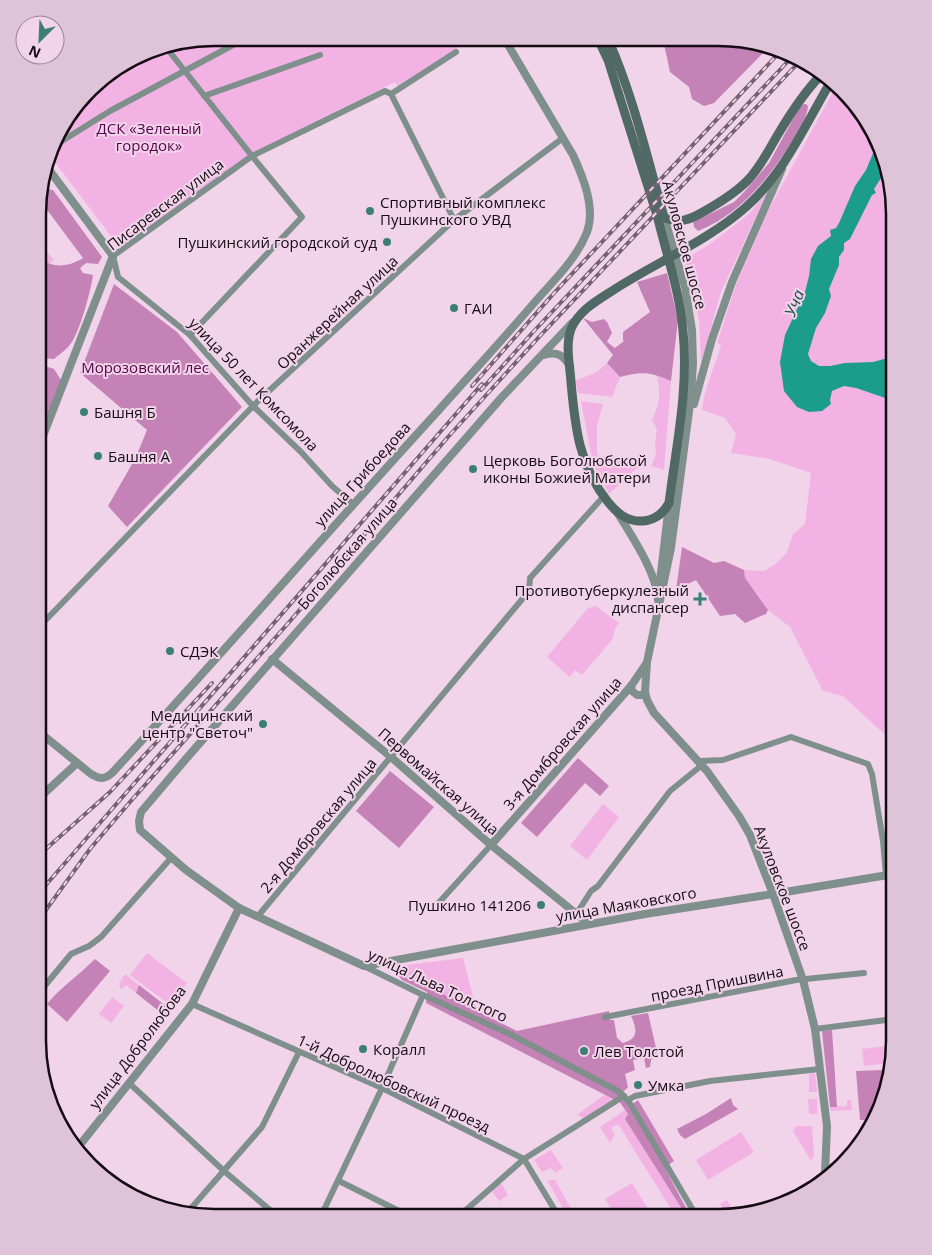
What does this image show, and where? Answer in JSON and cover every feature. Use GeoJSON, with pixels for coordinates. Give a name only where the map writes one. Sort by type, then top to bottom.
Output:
{"type":"FeatureCollection","features":[{"type":"Feature","properties":{"kind":"main road","name":"Акуловское шоссе"},"geometry":{"type":"LineString","coordinates":[[601,46],[608,60],[656,212],[675,285],[684,331],[685,364],[683,395],[669,503]]}},
{"type":"Feature","properties":{"kind":"main road","name":"Акуловское шоссе"},"geometry":{"type":"LineString","coordinates":[[611,46],[640,132],[664,217]]}},
{"type":"Feature","properties":{"kind":"main road"},"geometry":{"type":"LineString","coordinates":[[664,217],[674,221],[692,218],[741,186],[756,170],[797,104],[817,80]]}},
{"type":"Feature","properties":{"kind":"main road"},"geometry":{"type":"LineString","coordinates":[[669,503],[661,515],[645,521],[629,520],[617,512],[590,476],[582,455],[576,424],[568,339],[578,316],[590,305],[643,270],[726,223],[766,187],[788,158],[828,87]]}},
{"type":"Feature","properties":{"kind":"street"},"geometry":{"type":"LineString","coordinates":[[64,140],[110,111],[231,46]]}},
{"type":"Feature","properties":{"kind":"street","name":"улица Грибоедова"},"geometry":{"type":"LineString","coordinates":[[76,764],[100,779],[106,778],[112,773],[202,676],[353,504],[496,347],[566,267],[583,241],[588,228],[589,205],[582,174],[573,155],[509,46]]}},
{"type":"Feature","properties":{"kind":"street"},"geometry":{"type":"LineString","coordinates":[[170,52],[302,217],[190,335]]}},
{"type":"Feature","properties":{"kind":"street","name":"Писаревская улица"},"geometry":{"type":"LineString","coordinates":[[46,428],[112,256],[252,156],[388,92],[456,52]]}},
{"type":"Feature","properties":{"kind":"street"},"geometry":{"type":"LineString","coordinates":[[204,96],[320,55]]}},
{"type":"Feature","properties":{"kind":"street"},"geometry":{"type":"LineString","coordinates":[[388,92],[454,220]]}},
{"type":"Feature","properties":{"kind":"street","name":"Оранжерейная улица"},"geometry":{"type":"LineString","coordinates":[[46,620],[253,406],[454,220],[563,138]]}},
{"type":"Feature","properties":{"kind":"street"},"geometry":{"type":"LineString","coordinates":[[686,437],[700,380],[732,282],[788,158]]}},
{"type":"Feature","properties":{"kind":"street","name":"улица 50 лет Комсомола"},"geometry":{"type":"LineString","coordinates":[[52,173],[112,256],[118,277],[190,335],[253,406],[301,452],[332,486],[353,504]]}},
{"type":"Feature","properties":{"kind":"street","name":"Акуловское шоссе"},"geometry":{"type":"LineString","coordinates":[[664,217],[686,288],[692,330],[691,396],[671,548],[647,662],[647,700],[654,713],[700,763],[739,816],[750,835],[773,894],[802,980],[815,1029],[827,1126],[825,1170]]}},
{"type":"Feature","properties":{"kind":"street","name":"Боголюбская улица"},"geometry":{"type":"LineString","coordinates":[[141,812],[272,659],[502,397],[578,316]]}},
{"type":"Feature","properties":{"kind":"street"},"geometry":{"type":"LineString","coordinates":[[542,355],[552,352],[560,355],[570,366]]}},
{"type":"Feature","properties":{"kind":"street","name":"2-я Домбровская улица"},"geometry":{"type":"LineString","coordinates":[[258,916],[529,591],[530,578],[604,496]]}},
{"type":"Feature","properties":{"kind":"street","name":"Акуловское шоссе"},"geometry":{"type":"LineString","coordinates":[[657,608],[669,503]]}},
{"type":"Feature","properties":{"kind":"street"},"geometry":{"type":"LineString","coordinates":[[617,512],[644,560],[655,588],[657,608]]}},
{"type":"Feature","properties":{"kind":"street","name":"Первомайская улица"},"geometry":{"type":"LineString","coordinates":[[272,659],[391,757],[491,845],[589,924]]}},
{"type":"Feature","properties":{"kind":"street","name":"3-я Домбровская улица"},"geometry":{"type":"LineString","coordinates":[[434,908],[633,682],[647,662]]}},
{"type":"Feature","properties":{"kind":"street"},"geometry":{"type":"LineString","coordinates":[[642,680],[646,689],[643,695],[637,695],[632,691],[633,682],[642,680]]}},
{"type":"Feature","properties":{"kind":"street"},"geometry":{"type":"LineString","coordinates":[[577,913],[591,891],[598,886],[670,791],[700,763],[723,760],[791,737],[868,764],[872,774],[885,850]]}},
{"type":"Feature","properties":{"kind":"street"},"geometry":{"type":"LineString","coordinates":[[46,738],[76,764],[46,792]]}},
{"type":"Feature","properties":{"kind":"street","name":"улица Льва Толстого"},"geometry":{"type":"LineString","coordinates":[[141,812],[140,830],[171,858],[216,893],[239,908],[510,1034],[616,1090],[626,1098],[692,1209]]}},
{"type":"Feature","properties":{"kind":"street"},"geometry":{"type":"LineString","coordinates":[[46,984],[71,954],[90,946],[101,937],[171,858]]}},
{"type":"Feature","properties":{"kind":"street","name":"улица Маяковского"},"geometry":{"type":"LineString","coordinates":[[364,966],[645,914],[885,875]]}},
{"type":"Feature","properties":{"kind":"street","name":"улица Добролюбова"},"geometry":{"type":"LineString","coordinates":[[81,1143],[192,1004],[239,908]]}},
{"type":"Feature","properties":{"kind":"street"},"geometry":{"type":"LineString","coordinates":[[384,962],[383,967],[387,977]]}},
{"type":"Feature","properties":{"kind":"street","name":"проезд Пришвина"},"geometry":{"type":"LineString","coordinates":[[604,1017],[802,980],[864,973]]}},
{"type":"Feature","properties":{"kind":"street"},"geometry":{"type":"LineString","coordinates":[[325,1209],[382,1088],[423,995]]}},
{"type":"Feature","properties":{"kind":"street","name":"1-й Добролюбовский проезд"},"geometry":{"type":"LineString","coordinates":[[192,1004],[382,1088],[524,1159]]}},
{"type":"Feature","properties":{"kind":"street"},"geometry":{"type":"LineString","coordinates":[[815,1029],[885,1020]]}},
{"type":"Feature","properties":{"kind":"street"},"geometry":{"type":"LineString","coordinates":[[192,1207],[262,1127],[299,1052]]}},
{"type":"Feature","properties":{"kind":"street"},"geometry":{"type":"LineString","coordinates":[[467,1209],[524,1159],[626,1098],[710,1082],[820,1069]]}},
{"type":"Feature","properties":{"kind":"street"},"geometry":{"type":"LineString","coordinates":[[129,1083],[224,1171],[269,1209]]}},
{"type":"Feature","properties":{"kind":"street"},"geometry":{"type":"LineString","coordinates":[[524,1159],[554,1209]]}},
{"type":"Feature","properties":{"kind":"street"},"geometry":{"type":"LineString","coordinates":[[339,1181],[395,1209]]}},
{"type":"Feature","properties":{"kind":"green space","name":"ДСК «Зеленый городок»"},"geometry":{"type":"Polygon","coordinates":[[[214,46],[460,46],[398,86],[395,82],[252,153],[120,248],[55,162],[69,130],[81,112],[95,95],[130,69],[160,55],[192,48],[214,46]]]}},
{"type":"Feature","properties":{"kind":"green space"},"geometry":{"type":"Polygon","coordinates":[[[664,46],[718,46],[763,53],[714,103],[704,106],[692,99],[689,87],[670,72],[664,46]]]}},
{"type":"Feature","properties":{"kind":"green space"},"geometry":{"type":"Polygon","coordinates":[[[833,92],[857,121],[877,160],[883,181],[886,214],[885,735],[843,696],[823,691],[790,627],[768,610],[745,578],[744,570],[764,571],[777,563],[787,552],[793,534],[805,524],[811,473],[770,459],[731,453],[736,434],[725,418],[702,410],[707,386],[721,345],[717,343],[736,285],[768,211],[833,92]]]}},
{"type":"Feature","properties":{"kind":"green space"},"geometry":{"type":"Polygon","coordinates":[[[804,104],[808,106],[803,122],[765,180],[741,205],[713,224],[698,231],[694,227],[693,222],[734,202],[769,163],[799,108],[804,104]]]}},
{"type":"Feature","properties":{"kind":"green space"},"geometry":{"type":"Polygon","coordinates":[[[49,189],[53,190],[102,257],[98,264],[86,263],[80,268],[83,273],[93,275],[77,333],[67,348],[54,359],[46,358],[46,262],[55,265],[66,265],[83,258],[46,209],[49,189]]]}},
{"type":"Feature","properties":{"kind":"green space"},"geometry":{"type":"Polygon","coordinates":[[[768,191],[721,292],[701,363],[699,320],[685,259],[710,244],[749,214],[768,191]]]}},
{"type":"Feature","properties":{"kind":"green space"},"geometry":{"type":"Polygon","coordinates":[[[46,250],[54,260],[46,266],[46,250]]]}},
{"type":"Feature","properties":{"kind":"green space"},"geometry":{"type":"Polygon","coordinates":[[[667,273],[678,320],[671,381],[646,373],[620,377],[607,363],[613,355],[583,318],[592,322],[604,319],[612,333],[607,342],[615,348],[624,341],[623,332],[650,312],[637,282],[667,273]]]}},
{"type":"Feature","properties":{"kind":"green space","name":"Морозовский лес"},"geometry":{"type":"Polygon","coordinates":[[[114,284],[177,332],[242,407],[127,527],[108,506],[136,457],[147,430],[80,373],[114,284]]]}},
{"type":"Feature","properties":{"kind":"green space"},"geometry":{"type":"Polygon","coordinates":[[[607,363],[620,377],[612,397],[578,393],[575,381],[597,372],[607,363]]]}},
{"type":"Feature","properties":{"kind":"green space"},"geometry":{"type":"Polygon","coordinates":[[[46,366],[54,369],[61,380],[46,420],[46,366]]]}},
{"type":"Feature","properties":{"kind":"green space"},"geometry":{"type":"Polygon","coordinates":[[[657,375],[671,381],[664,470],[651,466],[656,455],[655,442],[657,430],[652,420],[659,398],[657,375]]]}},
{"type":"Feature","properties":{"kind":"green space"},"geometry":{"type":"Polygon","coordinates":[[[581,401],[603,404],[597,425],[597,455],[637,463],[638,467],[609,494],[593,464],[581,401]]]}},
{"type":"Feature","properties":{"kind":"green space"},"geometry":{"type":"Polygon","coordinates":[[[682,547],[714,563],[724,561],[744,570],[745,578],[768,610],[766,614],[745,623],[735,614],[720,616],[696,580],[684,586],[682,591],[676,590],[682,547]]]}},
{"type":"Feature","properties":{"kind":"green space"},"geometry":{"type":"Polygon","coordinates":[[[596,606],[619,623],[612,640],[582,675],[575,670],[570,677],[547,657],[588,608],[596,606]]]}},
{"type":"Feature","properties":{"kind":"green space"},"geometry":{"type":"Polygon","coordinates":[[[578,758],[609,786],[600,796],[585,783],[537,837],[521,823],[578,758]]]}},
{"type":"Feature","properties":{"kind":"green space"},"geometry":{"type":"Polygon","coordinates":[[[390,771],[434,807],[399,848],[356,811],[390,771]]]}},
{"type":"Feature","properties":{"kind":"green space"},"geometry":{"type":"Polygon","coordinates":[[[603,804],[619,817],[587,860],[570,846],[603,804]]]}},
{"type":"Feature","properties":{"kind":"green space"},"geometry":{"type":"Polygon","coordinates":[[[147,953],[187,983],[170,1005],[130,975],[147,953]]]}},
{"type":"Feature","properties":{"kind":"green space"},"geometry":{"type":"Polygon","coordinates":[[[463,958],[477,1011],[397,974],[397,966],[463,958]]]}},
{"type":"Feature","properties":{"kind":"green space"},"geometry":{"type":"Polygon","coordinates":[[[95,959],[110,971],[67,1022],[47,1004],[95,959]]]}},
{"type":"Feature","properties":{"kind":"green space"},"geometry":{"type":"Polygon","coordinates":[[[125,974],[139,985],[136,993],[126,985],[121,990],[119,984],[125,974]]]}},
{"type":"Feature","properties":{"kind":"green space"},"geometry":{"type":"Polygon","coordinates":[[[397,974],[433,989],[517,1031],[609,1011],[610,1020],[614,1020],[617,1038],[623,1043],[632,1039],[635,1033],[635,1025],[631,1016],[648,1013],[657,1052],[651,1060],[650,1067],[646,1068],[644,1058],[633,1060],[635,1070],[625,1074],[628,1087],[615,1100],[426,1003],[427,992],[402,980],[397,974]]]}},
{"type":"Feature","properties":{"kind":"green space"},"geometry":{"type":"Polygon","coordinates":[[[139,985],[171,1010],[165,1016],[136,993],[139,985]]]}},
{"type":"Feature","properties":{"kind":"green space"},"geometry":{"type":"Polygon","coordinates":[[[112,997],[124,1006],[111,1023],[99,1014],[112,997]]]}},
{"type":"Feature","properties":{"kind":"green space"},"geometry":{"type":"Polygon","coordinates":[[[832,1030],[837,1107],[830,1107],[822,1031],[832,1030]]]}},
{"type":"Feature","properties":{"kind":"green space"},"geometry":{"type":"Polygon","coordinates":[[[885,1046],[884,1064],[864,1066],[862,1049],[885,1046]]]}},
{"type":"Feature","properties":{"kind":"green space"},"geometry":{"type":"Polygon","coordinates":[[[882,1070],[877,1095],[865,1120],[860,1120],[856,1071],[882,1070]]]}},
{"type":"Feature","properties":{"kind":"green space"},"geometry":{"type":"Polygon","coordinates":[[[815,1073],[817,1092],[809,1092],[809,1074],[815,1073]]]}},
{"type":"Feature","properties":{"kind":"green space"},"geometry":{"type":"Polygon","coordinates":[[[604,1095],[615,1100],[585,1119],[577,1115],[604,1095]]]}},
{"type":"Feature","properties":{"kind":"green space"},"geometry":{"type":"Polygon","coordinates":[[[627,1098],[631,1105],[638,1100],[674,1161],[667,1166],[637,1116],[687,1209],[682,1209],[625,1119],[628,1114],[619,1101],[627,1098]]]}},
{"type":"Feature","properties":{"kind":"green space"},"geometry":{"type":"Polygon","coordinates":[[[731,1098],[733,1105],[738,1109],[685,1139],[680,1135],[677,1129],[731,1098]]]}},
{"type":"Feature","properties":{"kind":"green space"},"geometry":{"type":"Polygon","coordinates":[[[808,1099],[817,1099],[817,1114],[809,1114],[808,1099]]]}},
{"type":"Feature","properties":{"kind":"green space"},"geometry":{"type":"Polygon","coordinates":[[[847,1100],[851,1100],[852,1110],[831,1111],[830,1107],[847,1106],[847,1100]]]}},
{"type":"Feature","properties":{"kind":"green space"},"geometry":{"type":"Polygon","coordinates":[[[625,1110],[628,1114],[625,1119],[682,1209],[671,1209],[618,1124],[611,1128],[615,1135],[610,1143],[600,1127],[625,1110]]]}},
{"type":"Feature","properties":{"kind":"green space"},"geometry":{"type":"Polygon","coordinates":[[[796,1126],[812,1126],[814,1155],[811,1161],[793,1131],[796,1126]]]}},
{"type":"Feature","properties":{"kind":"green space"},"geometry":{"type":"Polygon","coordinates":[[[741,1132],[754,1152],[708,1180],[696,1160],[741,1132]]]}},
{"type":"Feature","properties":{"kind":"green space"},"geometry":{"type":"Polygon","coordinates":[[[551,1150],[563,1168],[555,1173],[551,1168],[542,1172],[534,1160],[551,1150]]]}},
{"type":"Feature","properties":{"kind":"green space"},"geometry":{"type":"Polygon","coordinates":[[[547,1180],[555,1180],[571,1209],[563,1209],[547,1180]]]}},
{"type":"Feature","properties":{"kind":"green space"},"geometry":{"type":"Polygon","coordinates":[[[501,1183],[508,1195],[499,1201],[491,1190],[501,1183]]]}},
{"type":"Feature","properties":{"kind":"green space"},"geometry":{"type":"Polygon","coordinates":[[[632,1183],[648,1209],[611,1209],[605,1199],[632,1183]]]}},
{"type":"Feature","properties":{"kind":"green space"},"geometry":{"type":"Polygon","coordinates":[[[727,1200],[732,1208],[723,1209],[720,1204],[727,1200]]]}},
{"type":"Feature","properties":{"kind":"shaded area"},"geometry":{"type":"Polygon","coordinates":[[[874,152],[882,177],[874,189],[876,193],[872,195],[850,239],[844,243],[844,250],[839,257],[839,265],[829,289],[831,296],[825,313],[816,328],[808,354],[811,361],[819,366],[886,359],[886,398],[844,386],[832,391],[831,404],[822,411],[809,412],[797,407],[784,391],[780,362],[785,335],[805,292],[811,259],[818,246],[831,236],[830,230],[836,228],[855,186],[866,170],[874,152]]]}},
{"type":"Feature","properties":{"kind":"railway"},"geometry":{"type":"LineString","coordinates":[[472,386],[555,292],[775,57]]}},
{"type":"Feature","properties":{"kind":"railway"},"geometry":{"type":"LineString","coordinates":[[481,390],[534,331],[787,62]]}},
{"type":"Feature","properties":{"kind":"railway"},"geometry":{"type":"LineString","coordinates":[[46,910],[90,849],[291,620],[448,437],[539,337],[796,66]]}},
{"type":"Feature","properties":{"kind":"railway"},"geometry":{"type":"LineString","coordinates":[[46,885],[482,384]]}},
{"type":"Feature","properties":{"kind":"railway"},"geometry":{"type":"LineString","coordinates":[[46,849],[110,792],[212,683]]}},
{"type":"Feature","properties":{"kind":"place","name":"Спортивный комплекс Пушкинского УВД"},"geometry":{"type":"Point","coordinates":[370,211]}},
{"type":"Feature","properties":{"kind":"place","name":"Пушкинский городской суд"},"geometry":{"type":"Point","coordinates":[387,242]}},
{"type":"Feature","properties":{"kind":"place","name":"ГАИ"},"geometry":{"type":"Point","coordinates":[454,308]}},
{"type":"Feature","properties":{"kind":"place","name":"Башня Б"},"geometry":{"type":"Point","coordinates":[84,412]}},
{"type":"Feature","properties":{"kind":"place","name":"Башня А"},"geometry":{"type":"Point","coordinates":[98,456]}},
{"type":"Feature","properties":{"kind":"place","name":"Церковь Боголюбской иконы Божией Матери"},"geometry":{"type":"Point","coordinates":[473,469]}},
{"type":"Feature","properties":{"kind":"place","name":"Противотуберкулезный диспансер"},"geometry":{"type":"Point","coordinates":[700,599]}},
{"type":"Feature","properties":{"kind":"place","name":"СДЭК"},"geometry":{"type":"Point","coordinates":[170,651]}},
{"type":"Feature","properties":{"kind":"place","name":"Медицинский центр \"Светоч\""},"geometry":{"type":"Point","coordinates":[263,724]}},
{"type":"Feature","properties":{"kind":"place","name":"Пушкино 141206"},"geometry":{"type":"Point","coordinates":[541,905]}},
{"type":"Feature","properties":{"kind":"place","name":"Коралл"},"geometry":{"type":"Point","coordinates":[363,1049]}},
{"type":"Feature","properties":{"kind":"place","name":"Лев Толстой"},"geometry":{"type":"Point","coordinates":[584,1051]}},
{"type":"Feature","properties":{"kind":"place","name":"Умка"},"geometry":{"type":"Point","coordinates":[638,1085]}},
{"type":"Feature","properties":{"kind":"water label","name":"Уча"},"geometry":{"type":"Point","coordinates":[794,303]}}]}
